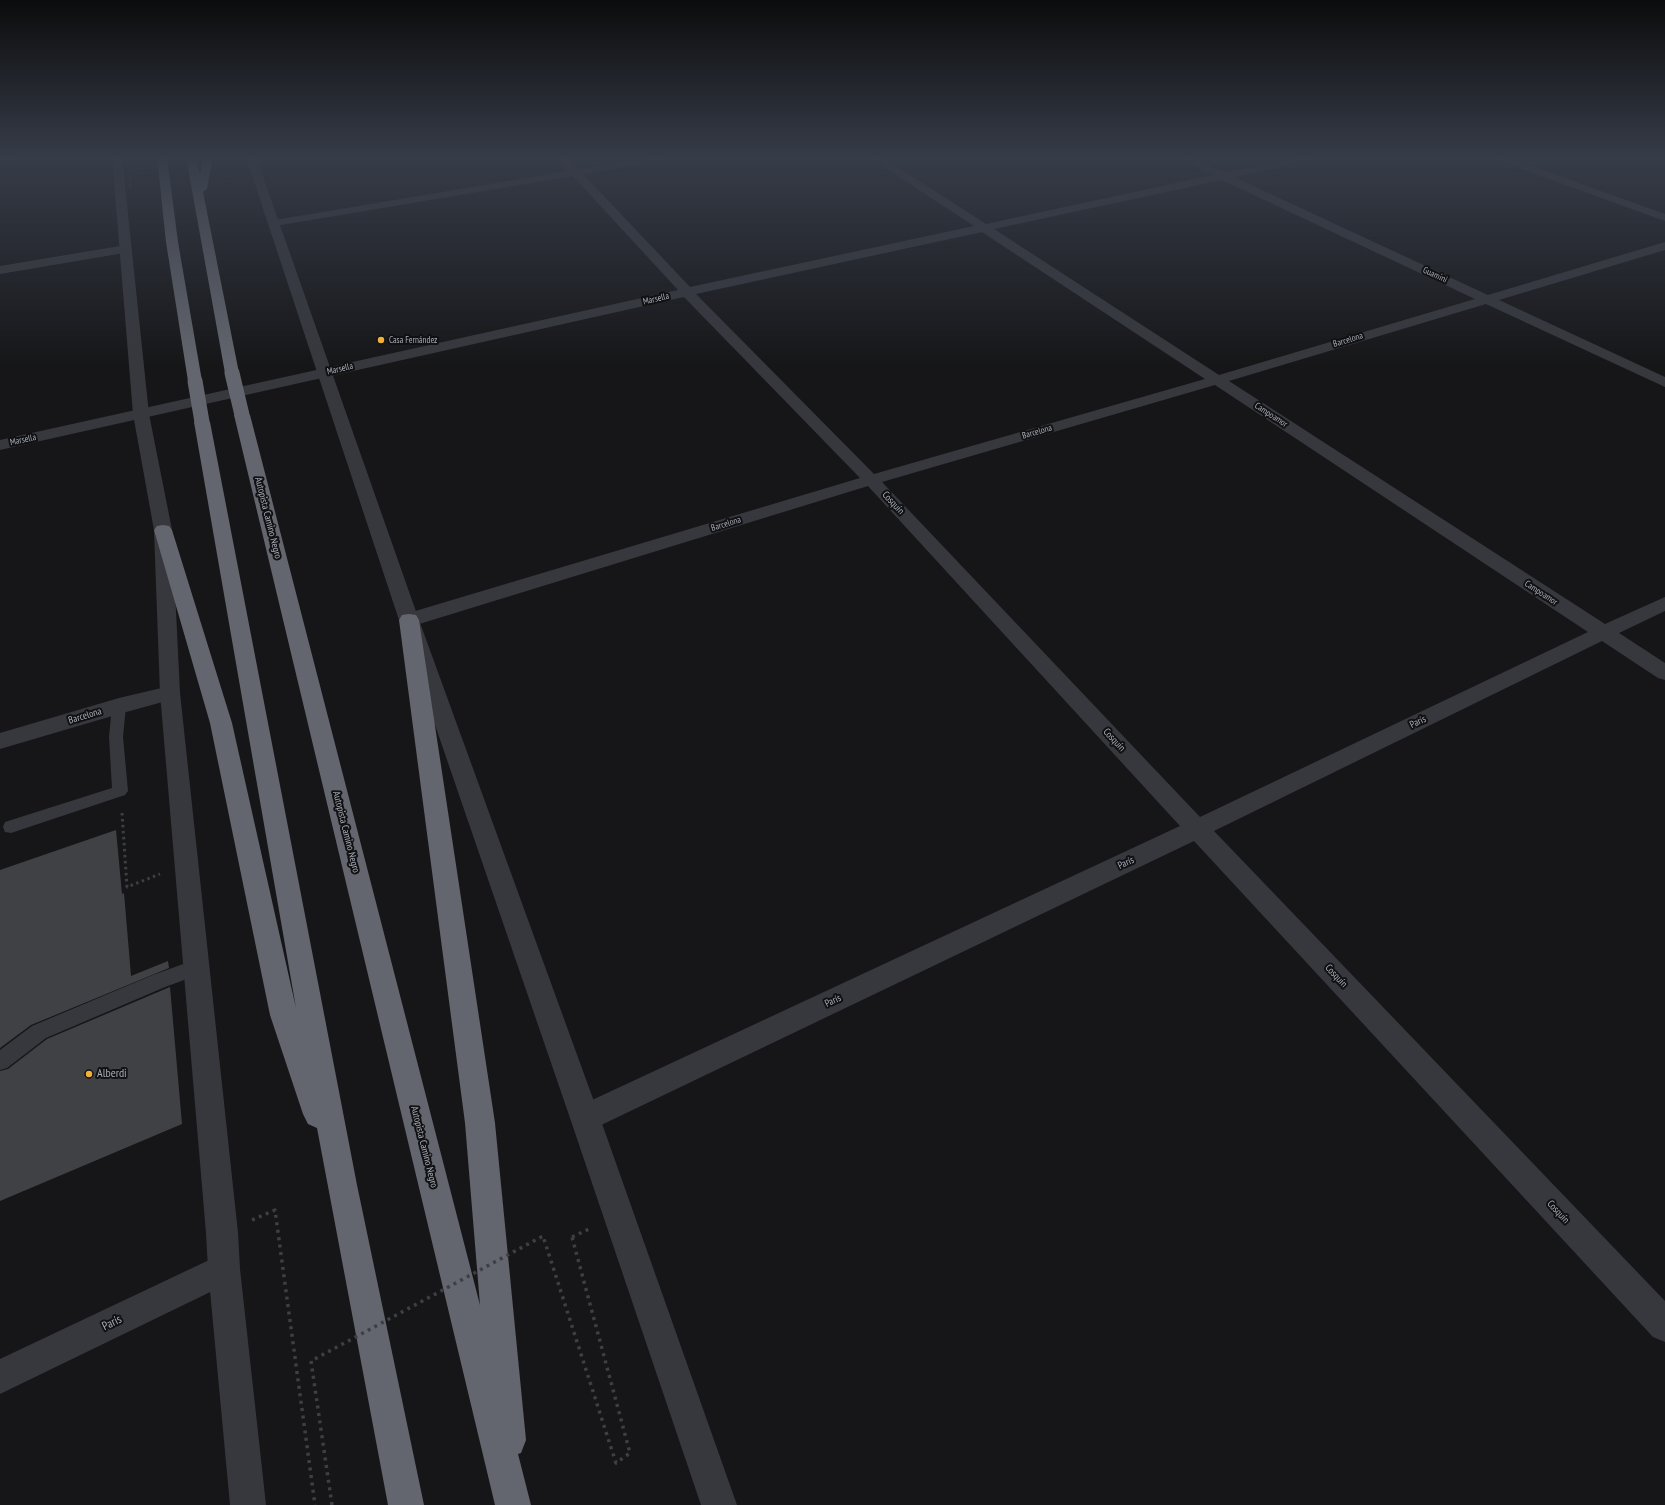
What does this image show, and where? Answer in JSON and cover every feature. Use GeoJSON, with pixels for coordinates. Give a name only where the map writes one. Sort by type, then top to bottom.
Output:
{"type":"FeatureCollection","features":[{"type":"Feature","properties":{"kind":"highway"},"geometry":{"type":"LineString","coordinates":[[166,227],[172,242]]}},
{"type":"Feature","properties":{"kind":"highway"},"geometry":{"type":"LineString","coordinates":[[170,227],[202,422],[342,1185],[406,1505]]}},
{"type":"Feature","properties":{"kind":"highway","name":"Autopista Camino Negro"},"geometry":{"type":"LineString","coordinates":[[205,227],[232,373],[242,415],[513,1505]]}},
{"type":"Feature","properties":{"kind":"highway"},"geometry":{"type":"LineString","coordinates":[[163,530],[221,723],[284,1015],[342,1185]]}},
{"type":"Feature","properties":{"kind":"highway"},"geometry":{"type":"LineString","coordinates":[[409,620],[480,1124],[513,1505]]}},
{"type":"Feature","properties":{"kind":"street"},"geometry":{"type":"LineString","coordinates":[[124,227],[141,414],[163,530],[170,692],[222,1233],[224,1269],[248,1505]]}},
{"type":"Feature","properties":{"kind":"street"},"geometry":{"type":"LineString","coordinates":[[276,227],[324,373],[409,620],[585,1118],[719,1505]]}},
{"type":"Feature","properties":{"kind":"street","name":"Cosquín"},"geometry":{"type":"LineString","coordinates":[[627,227],[687,292],[871,480],[1197,829],[1665,1325]]}},
{"type":"Feature","properties":{"kind":"street","name":"Marsella"},"geometry":{"type":"LineString","coordinates":[[0,445],[984,227]]}},
{"type":"Feature","properties":{"kind":"street","name":"Campoamor"},"geometry":{"type":"LineString","coordinates":[[985,227],[1665,673]]}},
{"type":"Feature","properties":{"kind":"street","name":"Guaminí"},"geometry":{"type":"LineString","coordinates":[[1334,227],[1665,383]]}},
{"type":"Feature","properties":{"kind":"street","name":"Barcelona"},"geometry":{"type":"LineString","coordinates":[[409,620],[871,480],[1217,380],[1485,298],[1665,246]]}},
{"type":"Feature","properties":{"kind":"street"},"geometry":{"type":"LineString","coordinates":[[0,270],[126,249]]}},
{"type":"Feature","properties":{"kind":"street","name":"París"},"geometry":{"type":"LineString","coordinates":[[585,1118],[1197,829],[1602,632],[1665,603]]}},
{"type":"Feature","properties":{"kind":"street","name":"Barcelona"},"geometry":{"type":"LineString","coordinates":[[0,741],[170,692]]}},
{"type":"Feature","properties":{"kind":"street","name":"París"},"geometry":{"type":"LineString","coordinates":[[0,1377],[224,1269]]}},
{"type":"Feature","properties":{"kind":"lane"},"geometry":{"type":"LineString","coordinates":[[11,827],[120,791],[116,737],[119,706]]}},
{"type":"Feature","properties":{"kind":"lane"},"geometry":{"type":"LineString","coordinates":[[0,1061],[38,1032],[159,981],[197,967]]}},
{"type":"Feature","properties":{"kind":"path"},"geometry":{"type":"LineString","coordinates":[[120,791],[127,886],[161,874]]}},
{"type":"Feature","properties":{"kind":"path"},"geometry":{"type":"LineString","coordinates":[[275,1210],[315,1505]]}},
{"type":"Feature","properties":{"kind":"path"},"geometry":{"type":"LineString","coordinates":[[332,1505],[311,1361],[543,1236],[616,1463],[630,1453],[572,1237]]}},
{"type":"Feature","properties":{"kind":"building"},"geometry":{"type":"Polygon","coordinates":[[[116,830],[122,894],[124,893],[131,976],[168,961],[169,968],[31,1025],[0,1048],[0,870],[116,830]]]}},
{"type":"Feature","properties":{"kind":"building","name":"Alberdi"},"geometry":{"type":"Polygon","coordinates":[[[170,987],[182,1124],[0,1201],[0,1071],[8,1069],[47,1039],[170,987]]]}},
{"type":"Feature","properties":{"kind":"place","name":"Casa Fernández"},"geometry":{"type":"Point","coordinates":[381,340]}},
{"type":"Feature","properties":{"kind":"place","name":"Alberdi"},"geometry":{"type":"Point","coordinates":[89,1074]}}]}
